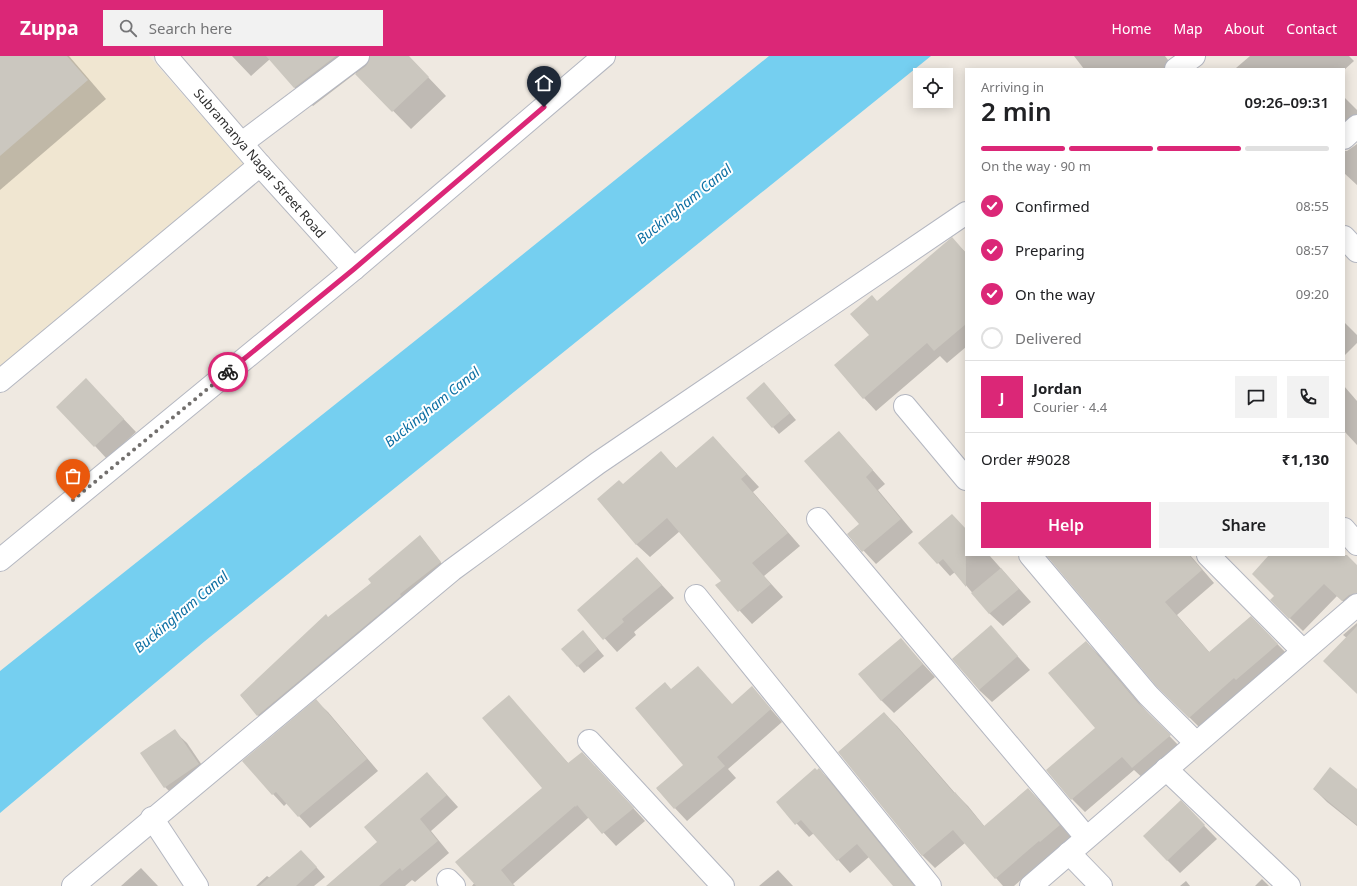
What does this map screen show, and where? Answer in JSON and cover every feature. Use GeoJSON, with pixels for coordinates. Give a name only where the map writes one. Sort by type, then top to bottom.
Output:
{"type":"FeatureCollection","features":[{"type":"Feature","properties":{"kind":"street","name":"Subramanya Nagar Street Road"},"geometry":{"type":"LineString","coordinates":[[166,56],[260,165],[354,269]]}},
{"type":"Feature","properties":{"kind":"street"},"geometry":{"type":"LineString","coordinates":[[242,143],[358,56]]}},
{"type":"Feature","properties":{"kind":"street"},"geometry":{"type":"LineString","coordinates":[[0,560],[354,269],[604,56]]}},
{"type":"Feature","properties":{"kind":"street"},"geometry":{"type":"LineString","coordinates":[[1177,68],[1194,56]]}},
{"type":"Feature","properties":{"kind":"street"},"geometry":{"type":"LineString","coordinates":[[1345,137],[1357,126]]}},
{"type":"Feature","properties":{"kind":"street"},"geometry":{"type":"LineString","coordinates":[[0,381],[260,165]]}},
{"type":"Feature","properties":{"kind":"street"},"geometry":{"type":"LineString","coordinates":[[73,886],[152,818],[452,570],[598,463],[965,215]]}},
{"type":"Feature","properties":{"kind":"street"},"geometry":{"type":"LineString","coordinates":[[1345,237],[1357,251]]}},
{"type":"Feature","properties":{"kind":"street"},"geometry":{"type":"LineString","coordinates":[[905,406],[965,478]]}},
{"type":"Feature","properties":{"kind":"street"},"geometry":{"type":"LineString","coordinates":[[818,519],[1086,837]]}},
{"type":"Feature","properties":{"kind":"street"},"geometry":{"type":"LineString","coordinates":[[1345,531],[1357,544]]}},
{"type":"Feature","properties":{"kind":"street"},"geometry":{"type":"LineString","coordinates":[[1031,556],[1148,695],[1196,743]]}},
{"type":"Feature","properties":{"kind":"street"},"geometry":{"type":"LineString","coordinates":[[1209,556],[1303,651]]}},
{"type":"Feature","properties":{"kind":"street"},"geometry":{"type":"LineString","coordinates":[[696,596],[930,886]]}},
{"type":"Feature","properties":{"kind":"street"},"geometry":{"type":"LineString","coordinates":[[1031,886],[1357,604]]}},
{"type":"Feature","properties":{"kind":"street"},"geometry":{"type":"LineString","coordinates":[[589,741],[724,886]]}},
{"type":"Feature","properties":{"kind":"street"},"geometry":{"type":"LineString","coordinates":[[1166,769],[1289,886]]}},
{"type":"Feature","properties":{"kind":"street"},"geometry":{"type":"LineString","coordinates":[[152,818],[197,886]]}},
{"type":"Feature","properties":{"kind":"street"},"geometry":{"type":"LineString","coordinates":[[1069,853],[1102,886]]}},
{"type":"Feature","properties":{"kind":"shaded area"},"geometry":{"type":"Polygon","coordinates":[[[0,56],[149,56],[247,168],[0,371],[0,56]]]}},
{"type":"Feature","properties":{"kind":"water","name":"Buckingham Canal"},"geometry":{"type":"Polygon","coordinates":[[[769,56],[931,56],[916,68],[913,68],[913,71],[205,641],[0,813],[0,671],[455,309],[769,56]]]}},
{"type":"Feature","properties":{"kind":"building"},"geometry":{"type":"Polygon","coordinates":[[[0,56],[67,56],[88,80],[0,156],[0,56]]]}},
{"type":"Feature","properties":{"kind":"building"},"geometry":{"type":"Polygon","coordinates":[[[266,56],[336,56],[294,88],[266,56]]]}},
{"type":"Feature","properties":{"kind":"building"},"geometry":{"type":"Polygon","coordinates":[[[370,56],[409,56],[429,77],[392,112],[355,74],[366,66],[370,56]]]}},
{"type":"Feature","properties":{"kind":"building"},"geometry":{"type":"Polygon","coordinates":[[[952,237],[965,252],[965,325],[934,351],[927,343],[863,399],[834,365],[869,335],[850,314],[872,295],[877,301],[952,237]]]}},
{"type":"Feature","properties":{"kind":"building"},"geometry":{"type":"Polygon","coordinates":[[[86,378],[124,419],[94,447],[56,407],[86,378]]]}},
{"type":"Feature","properties":{"kind":"building"},"geometry":{"type":"Polygon","coordinates":[[[764,382],[790,413],[772,428],[746,398],[764,382]]]}},
{"type":"Feature","properties":{"kind":"building"},"geometry":{"type":"Polygon","coordinates":[[[839,431],[873,470],[866,477],[901,519],[862,552],[847,534],[859,524],[804,461],[839,431]]]}},
{"type":"Feature","properties":{"kind":"building"},"geometry":{"type":"Polygon","coordinates":[[[713,436],[747,474],[741,479],[788,533],[752,563],[771,584],[738,612],[715,585],[721,581],[667,518],[636,545],[597,499],[619,480],[623,484],[661,451],[676,468],[713,436]]]}},
{"type":"Feature","properties":{"kind":"building"},"geometry":{"type":"Polygon","coordinates":[[[952,514],[965,528],[966,587],[943,559],[937,564],[918,543],[952,514]]]}},
{"type":"Feature","properties":{"kind":"building"},"geometry":{"type":"Polygon","coordinates":[[[420,535],[441,562],[400,594],[401,596],[257,716],[240,695],[326,614],[328,617],[371,583],[368,579],[420,535]]]}},
{"type":"Feature","properties":{"kind":"building"},"geometry":{"type":"Polygon","coordinates":[[[1347,555],[1357,565],[1357,593],[1349,595],[1342,601],[1324,584],[1289,619],[1270,600],[1274,596],[1252,574],[1268,556],[1347,555]]]}},
{"type":"Feature","properties":{"kind":"building"},"geometry":{"type":"Polygon","coordinates":[[[1047,556],[1190,556],[1202,570],[1165,602],[1209,652],[1251,616],[1278,644],[1236,680],[1234,678],[1189,718],[1157,687],[1047,556]]]}},
{"type":"Feature","properties":{"kind":"building"},"geometry":{"type":"Polygon","coordinates":[[[637,557],[662,585],[622,619],[624,622],[603,640],[577,610],[637,557]]]}},
{"type":"Feature","properties":{"kind":"building"},"geometry":{"type":"Polygon","coordinates":[[[1001,568],[1019,589],[989,614],[971,593],[1001,568]]]}},
{"type":"Feature","properties":{"kind":"building"},"geometry":{"type":"Polygon","coordinates":[[[991,625],[1018,656],[979,690],[952,659],[991,625]]]}},
{"type":"Feature","properties":{"kind":"building"},"geometry":{"type":"Polygon","coordinates":[[[1357,626],[1357,694],[1323,661],[1357,626]]]}},
{"type":"Feature","properties":{"kind":"building"},"geometry":{"type":"Polygon","coordinates":[[[583,630],[598,649],[577,667],[561,649],[583,630]]]}},
{"type":"Feature","properties":{"kind":"building"},"geometry":{"type":"Polygon","coordinates":[[[901,638],[923,664],[881,701],[858,674],[901,638]]]}},
{"type":"Feature","properties":{"kind":"building"},"geometry":{"type":"Polygon","coordinates":[[[1086,641],[1138,703],[1171,735],[1132,768],[1122,757],[1071,800],[1046,770],[1095,728],[1048,673],[1086,641]]]}},
{"type":"Feature","properties":{"kind":"building"},"geometry":{"type":"Polygon","coordinates":[[[698,666],[732,704],[752,686],[771,709],[717,757],[725,766],[674,809],[656,788],[683,765],[635,708],[665,682],[671,689],[698,666]]]}},
{"type":"Feature","properties":{"kind":"building"},"geometry":{"type":"Polygon","coordinates":[[[509,695],[568,763],[582,752],[634,808],[602,834],[577,805],[501,870],[514,886],[476,886],[455,862],[542,788],[482,718],[509,695]]]}},
{"type":"Feature","properties":{"kind":"building"},"geometry":{"type":"Polygon","coordinates":[[[316,699],[367,759],[298,817],[276,792],[272,795],[242,761],[316,699]]]}},
{"type":"Feature","properties":{"kind":"building"},"geometry":{"type":"Polygon","coordinates":[[[884,712],[984,826],[1028,788],[1060,825],[995,879],[953,830],[922,856],[838,752],[884,712]]]}},
{"type":"Feature","properties":{"kind":"building"},"geometry":{"type":"Polygon","coordinates":[[[175,729],[199,764],[164,788],[140,753],[175,729]]]}},
{"type":"Feature","properties":{"kind":"building"},"geometry":{"type":"Polygon","coordinates":[[[1330,767],[1357,789],[1357,825],[1313,789],[1330,767]]]}},
{"type":"Feature","properties":{"kind":"building"},"geometry":{"type":"Polygon","coordinates":[[[815,768],[817,770],[819,768],[914,886],[893,886],[857,844],[837,861],[801,820],[795,825],[776,802],[815,768]]]}},
{"type":"Feature","properties":{"kind":"building"},"geometry":{"type":"Polygon","coordinates":[[[427,772],[447,795],[420,819],[438,841],[402,871],[400,868],[379,886],[326,886],[377,842],[364,827],[427,772]]]}},
{"type":"Feature","properties":{"kind":"building"},"geometry":{"type":"Polygon","coordinates":[[[1181,800],[1205,825],[1167,861],[1143,836],[1181,800]]]}},
{"type":"Feature","properties":{"kind":"building"},"geometry":{"type":"Polygon","coordinates":[[[301,850],[317,867],[296,886],[259,886],[301,850]]]}},
{"type":"Feature","properties":{"kind":"way so far"},"geometry":{"type":"LineString","coordinates":[[73,500],[228,372]]}},
{"type":"Feature","properties":{"kind":"route"},"geometry":{"type":"LineString","coordinates":[[228,372],[354,269],[544,107]]}}]}
